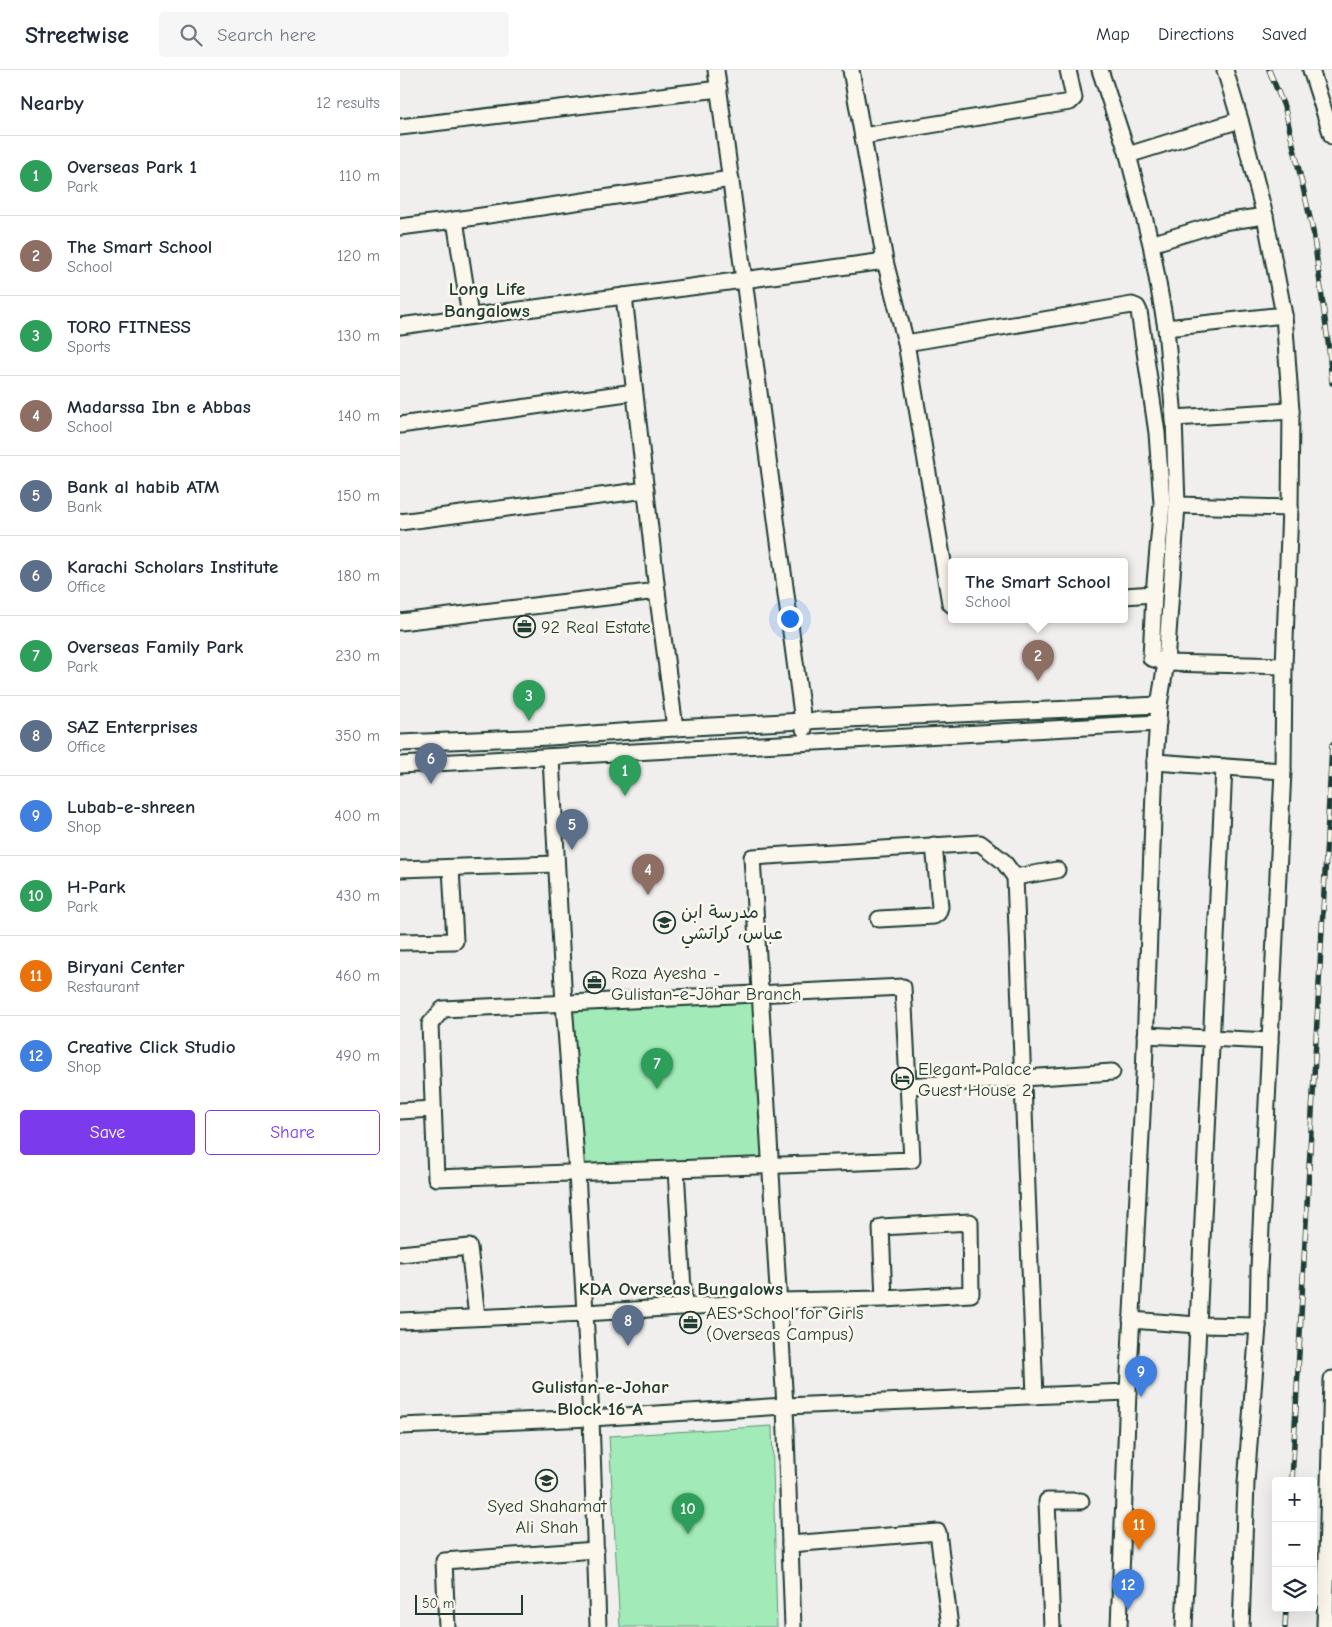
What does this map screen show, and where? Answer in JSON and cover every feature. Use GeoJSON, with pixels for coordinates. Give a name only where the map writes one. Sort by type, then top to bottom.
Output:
{"type":"FeatureCollection","features":[{"type":"Feature","properties":{"kind":"street"},"geometry":{"type":"LineString","coordinates":[[716,70],[806,743]]}},
{"type":"Feature","properties":{"kind":"street"},"geometry":{"type":"LineString","coordinates":[[851,70],[885,261],[906,343],[948,591]]}},
{"type":"Feature","properties":{"kind":"street"},"geometry":{"type":"LineString","coordinates":[[863,136],[1070,102],[1074,98],[1068,70]]}},
{"type":"Feature","properties":{"kind":"street"},"geometry":{"type":"LineString","coordinates":[[1100,70],[1128,155],[1151,244],[1166,328],[1174,418],[1177,505],[1166,664],[1159,705],[1155,762],[1119,1627]]}},
{"type":"Feature","properties":{"kind":"street"},"geometry":{"type":"LineString","coordinates":[[1225,70],[1266,216],[1284,315],[1291,411],[1283,771],[1259,1269],[1258,1326],[1246,1483],[1240,1627]]}},
{"type":"Feature","properties":{"kind":"street"},"geometry":{"type":"LineString","coordinates":[[1311,70],[1332,136]]}},
{"type":"Feature","properties":{"kind":"street"},"geometry":{"type":"LineString","coordinates":[[400,127],[719,88]]}},
{"type":"Feature","properties":{"kind":"street"},"geometry":{"type":"LineString","coordinates":[[1128,155],[1240,120]]}},
{"type":"Feature","properties":{"kind":"street"},"geometry":{"type":"LineString","coordinates":[[400,227],[731,180]]}},
{"type":"Feature","properties":{"kind":"street"},"geometry":{"type":"LineString","coordinates":[[1151,244],[1223,222],[1266,216]]}},
{"type":"Feature","properties":{"kind":"street"},"geometry":{"type":"LineString","coordinates":[[454,220],[470,316]]}},
{"type":"Feature","properties":{"kind":"street"},"geometry":{"type":"LineString","coordinates":[[400,326],[885,261]]}},
{"type":"Feature","properties":{"kind":"street"},"geometry":{"type":"LineString","coordinates":[[624,296],[657,591],[676,728]]}},
{"type":"Feature","properties":{"kind":"street"},"geometry":{"type":"LineString","coordinates":[[906,343],[1132,305],[1137,307],[1158,433],[1162,495],[1151,658],[1166,664],[1284,666]]}},
{"type":"Feature","properties":{"kind":"street"},"geometry":{"type":"LineString","coordinates":[[1166,328],[1284,315]]}},
{"type":"Feature","properties":{"kind":"street"},"geometry":{"type":"LineString","coordinates":[[400,425],[634,392]]}},
{"type":"Feature","properties":{"kind":"street"},"geometry":{"type":"LineString","coordinates":[[1174,418],[1291,411]]}},
{"type":"Feature","properties":{"kind":"street"},"geometry":{"type":"LineString","coordinates":[[400,522],[646,490]]}},
{"type":"Feature","properties":{"kind":"street"},"geometry":{"type":"LineString","coordinates":[[1177,505],[1290,508]]}},
{"type":"Feature","properties":{"kind":"street"},"geometry":{"type":"LineString","coordinates":[[400,622],[657,591]]}},
{"type":"Feature","properties":{"kind":"street"},"geometry":{"type":"LineString","coordinates":[[1128,596],[1154,594]]}},
{"type":"Feature","properties":{"kind":"street"},"geometry":{"type":"LineString","coordinates":[[400,743],[550,737],[803,721],[1159,705]]}},
{"type":"Feature","properties":{"kind":"street"},"geometry":{"type":"LineString","coordinates":[[400,765],[1158,723]]}},
{"type":"Feature","properties":{"kind":"street"},"geometry":{"type":"LineString","coordinates":[[551,758],[564,1004],[577,1173],[591,1418],[598,1627]]}},
{"type":"Feature","properties":{"kind":"street"},"geometry":{"type":"LineString","coordinates":[[1155,762],[1283,771]]}},
{"type":"Feature","properties":{"kind":"street"},"geometry":{"type":"LineString","coordinates":[[1184,1627],[1224,767]]}},
{"type":"Feature","properties":{"kind":"street"},"geometry":{"type":"LineString","coordinates":[[793,1627],[785,1406],[752,858],[980,843],[1003,861],[1015,877],[1035,1396]]}},
{"type":"Feature","properties":{"kind":"street"},"geometry":{"type":"LineString","coordinates":[[879,919],[934,916],[938,913],[940,908],[934,845]]}},
{"type":"Feature","properties":{"kind":"street"},"geometry":{"type":"LineString","coordinates":[[400,870],[556,864]]}},
{"type":"Feature","properties":{"kind":"street"},"geometry":{"type":"LineString","coordinates":[[400,942],[455,940],[451,868]]}},
{"type":"Feature","properties":{"kind":"street"},"geometry":{"type":"LineString","coordinates":[[1015,877],[1057,870]]}},
{"type":"Feature","properties":{"kind":"street"},"geometry":{"type":"LineString","coordinates":[[903,987],[912,1160],[436,1178],[430,1024],[443,1009],[564,1004],[903,987]]}},
{"type":"Feature","properties":{"kind":"street"},"geometry":{"type":"LineString","coordinates":[[1145,1035],[1270,1041]]}},
{"type":"Feature","properties":{"kind":"street"},"geometry":{"type":"LineString","coordinates":[[908,1086],[1112,1072]]}},
{"type":"Feature","properties":{"kind":"street"},"geometry":{"type":"LineString","coordinates":[[400,1111],[433,1110]]}},
{"type":"Feature","properties":{"kind":"street"},"geometry":{"type":"LineString","coordinates":[[676,1169],[684,1307]]}},
{"type":"Feature","properties":{"kind":"street"},"geometry":{"type":"LineString","coordinates":[[400,1322],[778,1301],[884,1299],[971,1294],[970,1222],[881,1227],[884,1299]]}},
{"type":"Feature","properties":{"kind":"street"},"geometry":{"type":"LineString","coordinates":[[400,1254],[469,1247],[477,1317]]}},
{"type":"Feature","properties":{"kind":"street"},"geometry":{"type":"LineString","coordinates":[[1131,1320],[1197,1325],[1258,1326]]}},
{"type":"Feature","properties":{"kind":"street"},"geometry":{"type":"LineString","coordinates":[[1325,1627],[1332,1379]]}},
{"type":"Feature","properties":{"kind":"street"},"geometry":{"type":"LineString","coordinates":[[400,1426],[591,1418],[785,1406],[1128,1392]]}},
{"type":"Feature","properties":{"kind":"street"},"geometry":{"type":"LineString","coordinates":[[1052,1627],[1047,1501],[1080,1501]]}},
{"type":"Feature","properties":{"kind":"street"},"geometry":{"type":"LineString","coordinates":[[790,1544],[938,1532],[950,1627]]}},
{"type":"Feature","properties":{"kind":"street"},"geometry":{"type":"LineString","coordinates":[[447,1627],[444,1561],[596,1550]]}},
{"type":"Feature","properties":{"kind":"green space"},"geometry":{"type":"Polygon","coordinates":[[[760,995],[770,1165],[577,1173],[564,1004],[760,995]]]}},
{"type":"Feature","properties":{"kind":"green space"},"geometry":{"type":"Polygon","coordinates":[[[772,1426],[777,1627],[620,1627],[609,1436],[772,1426]]]}},
{"type":"Feature","properties":{"kind":"railway"},"geometry":{"type":"LineString","coordinates":[[1269,70],[1285,109],[1313,231],[1332,383]]}},
{"type":"Feature","properties":{"kind":"railway"},"geometry":{"type":"LineString","coordinates":[[1292,1477],[1332,745]]}},
{"type":"Feature","properties":{"kind":"railway"},"geometry":{"type":"LineString","coordinates":[[1285,1627],[1286,1612]]}},
{"type":"Feature","properties":{"kind":"place","name":"92 Real Estate"},"geometry":{"type":"Point","coordinates":[525,627]}},
{"type":"Feature","properties":{"kind":"place","name":"The Smart School"},"geometry":{"type":"Point","coordinates":[1038,681]}},
{"type":"Feature","properties":{"kind":"place","name":"TORO FITNESS"},"geometry":{"type":"Point","coordinates":[529,721]}},
{"type":"Feature","properties":{"kind":"place","name":"Karachi Scholars Institute"},"geometry":{"type":"Point","coordinates":[431,784]}},
{"type":"Feature","properties":{"kind":"place","name":"Overseas Park 1"},"geometry":{"type":"Point","coordinates":[625,796]}},
{"type":"Feature","properties":{"kind":"place","name":"Bank al habib ATM"},"geometry":{"type":"Point","coordinates":[572,850]}},
{"type":"Feature","properties":{"kind":"place","name":"Madarssa Ibn e Abbas"},"geometry":{"type":"Point","coordinates":[648,895]}},
{"type":"Feature","properties":{"kind":"place","name":"مدرسة ابن عباس، كراتشي"},"geometry":{"type":"Point","coordinates":[665,922]}},
{"type":"Feature","properties":{"kind":"place","name":"Roza Ayesha - Gulistan-e-Johar Branch"},"geometry":{"type":"Point","coordinates":[595,983]}},
{"type":"Feature","properties":{"kind":"place","name":"Elegant Palace Guest House 2"},"geometry":{"type":"Point","coordinates":[902,1079]}},
{"type":"Feature","properties":{"kind":"place","name":"Overseas Family Park"},"geometry":{"type":"Point","coordinates":[657,1089]}},
{"type":"Feature","properties":{"kind":"place","name":"AES School for Girls (Overseas Campus)"},"geometry":{"type":"Point","coordinates":[690,1323]}},
{"type":"Feature","properties":{"kind":"place","name":"SAZ Enterprises"},"geometry":{"type":"Point","coordinates":[628,1346]}},
{"type":"Feature","properties":{"kind":"place","name":"Lubab-e-shreen"},"geometry":{"type":"Point","coordinates":[1141,1397]}},
{"type":"Feature","properties":{"kind":"place","name":"Syed Shahamat Ali Shah"},"geometry":{"type":"Point","coordinates":[547,1481]}},
{"type":"Feature","properties":{"kind":"place","name":"H-Park"},"geometry":{"type":"Point","coordinates":[688,1534]}},
{"type":"Feature","properties":{"kind":"place","name":"Biryani Center"},"geometry":{"type":"Point","coordinates":[1139,1550]}},
{"type":"Feature","properties":{"kind":"place","name":"Creative Click Studio"},"geometry":{"type":"Point","coordinates":[1128,1610]}},
{"type":"Feature","properties":{"kind":"district","name":"Long Life Bangalows"},"geometry":{"type":"Point","coordinates":[487,300]}},
{"type":"Feature","properties":{"kind":"district","name":"KDA Overseas Bungalows"},"geometry":{"type":"Point","coordinates":[681,1289]}},
{"type":"Feature","properties":{"kind":"district","name":"Gulistan-e-Johar Block 16 A"},"geometry":{"type":"Point","coordinates":[600,1398]}}]}
